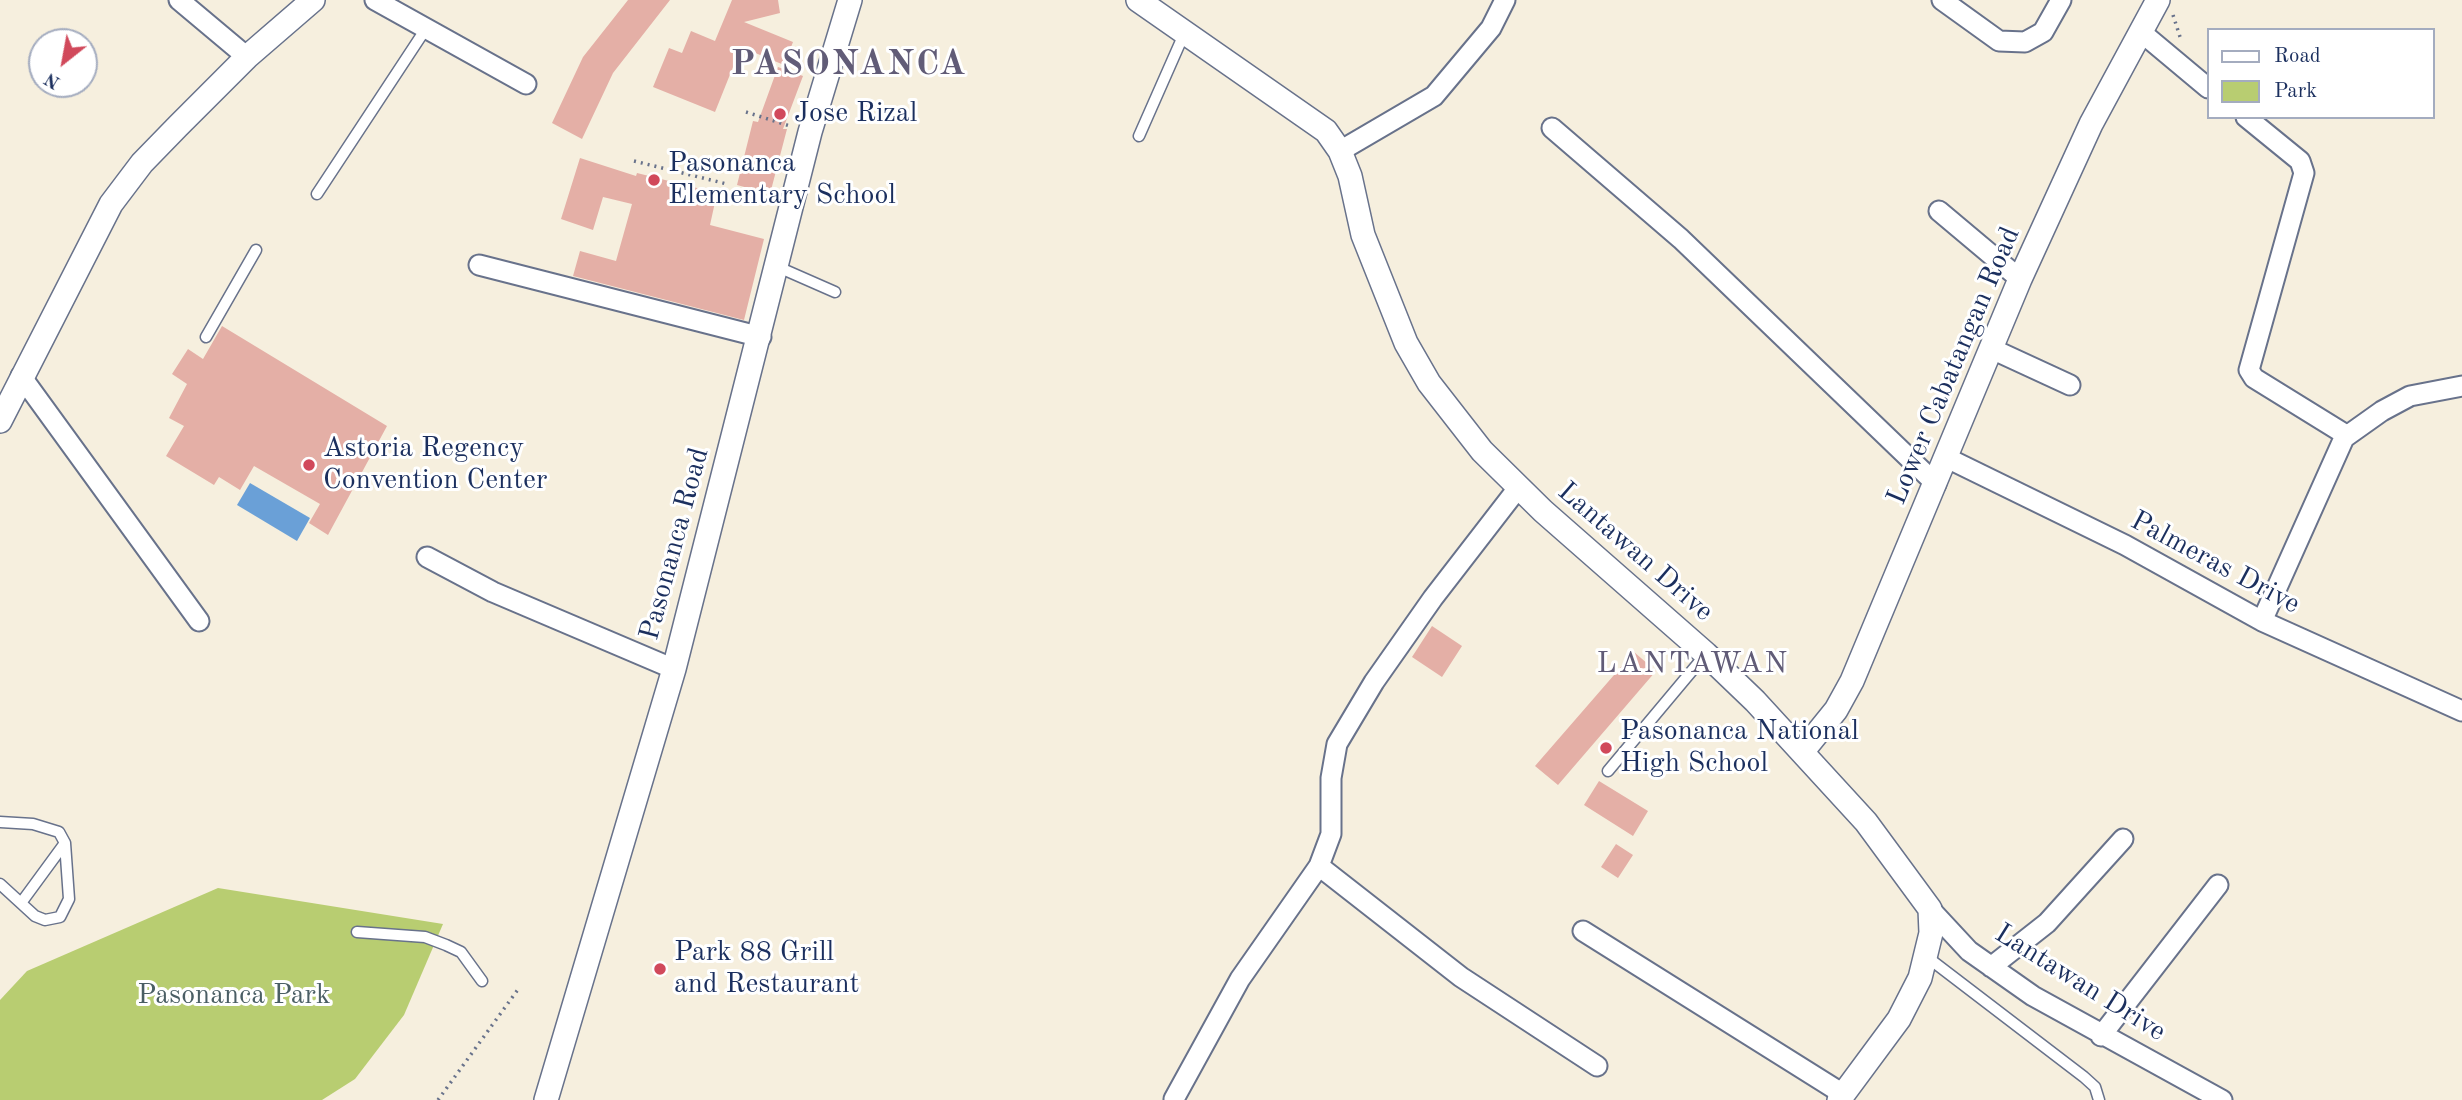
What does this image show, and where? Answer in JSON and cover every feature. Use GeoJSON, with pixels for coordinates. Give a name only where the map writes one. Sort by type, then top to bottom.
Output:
{"type":"FeatureCollection","features":[{"type":"Feature","properties":{"kind":"street"},"geometry":{"type":"LineString","coordinates":[[179,0],[247,57]]}},
{"type":"Feature","properties":{"kind":"street"},"geometry":{"type":"LineString","coordinates":[[0,421],[111,204],[142,163],[247,57],[313,0]]}},
{"type":"Feature","properties":{"kind":"street"},"geometry":{"type":"LineString","coordinates":[[375,0],[526,84]]}},
{"type":"Feature","properties":{"kind":"street","name":"Pasonanca Road"},"geometry":{"type":"LineString","coordinates":[[546,1100],[674,669],[761,337],[810,132],[850,0]]}},
{"type":"Feature","properties":{"kind":"street","name":"Lantawan Drive"},"geometry":{"type":"LineString","coordinates":[[1138,0],[1326,131],[1340,151],[1350,176],[1363,235],[1406,343],[1444,402],[1482,451],[1518,488],[1706,654],[1802,752],[1866,822],[1930,909],[1969,951],[2101,1036],[2212,1098]]}},
{"type":"Feature","properties":{"kind":"street"},"geometry":{"type":"LineString","coordinates":[[1340,151],[1434,96],[1491,28],[1505,0]]}},
{"type":"Feature","properties":{"kind":"street"},"geometry":{"type":"LineString","coordinates":[[1942,0],[1999,41],[2025,42],[2043,32],[2060,0]]}},
{"type":"Feature","properties":{"kind":"street","name":"Lower Cabatangan Road"},"geometry":{"type":"LineString","coordinates":[[1802,752],[1836,710],[1852,681],[2020,279],[2091,124],[2158,0]]}},
{"type":"Feature","properties":{"kind":"street"},"geometry":{"type":"LineString","coordinates":[[2141,32],[2206,86]]}},
{"type":"Feature","properties":{"kind":"street"},"geometry":{"type":"LineString","coordinates":[[2248,119],[2300,161],[2304,173],[2249,370],[2254,378],[2343,433],[2344,438]]}},
{"type":"Feature","properties":{"kind":"street"},"geometry":{"type":"LineString","coordinates":[[1552,128],[1681,239],[1936,484]]}},
{"type":"Feature","properties":{"kind":"street"},"geometry":{"type":"LineString","coordinates":[[1939,211],[2020,279]]}},
{"type":"Feature","properties":{"kind":"street"},"geometry":{"type":"LineString","coordinates":[[479,265],[761,337]]}},
{"type":"Feature","properties":{"kind":"street"},"geometry":{"type":"LineString","coordinates":[[1992,349],[2070,385]]}},
{"type":"Feature","properties":{"kind":"street"},"geometry":{"type":"LineString","coordinates":[[21,376],[199,621]]}},
{"type":"Feature","properties":{"kind":"street"},"geometry":{"type":"LineString","coordinates":[[2262,621],[2344,438],[2382,411],[2410,396],[2462,386]]}},
{"type":"Feature","properties":{"kind":"street","name":"Palmeras Drive"},"geometry":{"type":"LineString","coordinates":[[1945,457],[2125,545],[2262,621],[2462,711]]}},
{"type":"Feature","properties":{"kind":"street"},"geometry":{"type":"LineString","coordinates":[[1174,1098],[1240,979],[1319,866],[1331,834],[1331,778],[1337,744],[1374,682],[1433,598],[1518,488]]}},
{"type":"Feature","properties":{"kind":"street"},"geometry":{"type":"LineString","coordinates":[[427,557],[493,592],[674,669]]}},
{"type":"Feature","properties":{"kind":"street"},"geometry":{"type":"LineString","coordinates":[[1992,967],[2047,923],[2123,839]]}},
{"type":"Feature","properties":{"kind":"street"},"geometry":{"type":"LineString","coordinates":[[1319,866],[1461,976],[1597,1066]]}},
{"type":"Feature","properties":{"kind":"street"},"geometry":{"type":"LineString","coordinates":[[2101,1036],[2218,885]]}},
{"type":"Feature","properties":{"kind":"street"},"geometry":{"type":"LineString","coordinates":[[1583,930],[1841,1097],[1899,1019],[1920,978],[1931,933],[1930,909]]}},
{"type":"Feature","properties":{"kind":"lane"},"geometry":{"type":"LineString","coordinates":[[317,194],[425,30]]}},
{"type":"Feature","properties":{"kind":"lane"},"geometry":{"type":"LineString","coordinates":[[1139,136],[1184,33]]}},
{"type":"Feature","properties":{"kind":"lane"},"geometry":{"type":"LineString","coordinates":[[206,337],[256,250]]}},
{"type":"Feature","properties":{"kind":"lane"},"geometry":{"type":"LineString","coordinates":[[778,267],[835,292]]}},
{"type":"Feature","properties":{"kind":"lane"},"geometry":{"type":"LineString","coordinates":[[1608,771],[1706,654]]}},
{"type":"Feature","properties":{"kind":"lane"},"geometry":{"type":"LineString","coordinates":[[0,822],[47,827],[59,832],[65,843],[69,899],[60,917],[45,920],[35,916],[0,884]]}},
{"type":"Feature","properties":{"kind":"lane"},"geometry":{"type":"LineString","coordinates":[[21,903],[65,843]]}},
{"type":"Feature","properties":{"kind":"lane"},"geometry":{"type":"LineString","coordinates":[[358,932],[425,937],[446,945],[461,953],[482,981]]}},
{"type":"Feature","properties":{"kind":"lane"},"geometry":{"type":"LineString","coordinates":[[1926,957],[2084,1077],[2095,1087],[2099,1100]]}},
{"type":"Feature","properties":{"kind":"path"},"geometry":{"type":"LineString","coordinates":[[2158,0],[2178,23],[2181,67]]}},
{"type":"Feature","properties":{"kind":"path"},"geometry":{"type":"LineString","coordinates":[[746,111],[795,127]]}},
{"type":"Feature","properties":{"kind":"path"},"geometry":{"type":"LineString","coordinates":[[634,161],[727,184]]}},
{"type":"Feature","properties":{"kind":"path"},"geometry":{"type":"LineString","coordinates":[[438,1100],[519,988]]}},
{"type":"Feature","properties":{"kind":"green space","name":"Pasonanca Park"},"geometry":{"type":"Polygon","coordinates":[[[218,888],[443,924],[404,1015],[355,1079],[322,1100],[0,1100],[0,1000],[27,971],[218,888]]]}},
{"type":"Feature","properties":{"kind":"water"},"geometry":{"type":"Polygon","coordinates":[[[250,483],[310,518],[297,541],[237,505],[250,483]]]}},
{"type":"Feature","properties":{"kind":"building"},"geometry":{"type":"Polygon","coordinates":[[[628,0],[670,0],[613,73],[582,139],[552,123],[583,57],[628,0]]]}},
{"type":"Feature","properties":{"kind":"building"},"geometry":{"type":"Polygon","coordinates":[[[732,0],[778,0],[780,13],[744,22],[793,42],[784,65],[741,47],[715,112],[653,87],[669,48],[682,53],[691,31],[715,41],[732,0]]]}},
{"type":"Feature","properties":{"kind":"building"},"geometry":{"type":"Polygon","coordinates":[[[778,67],[803,76],[783,129],[787,129],[770,194],[737,185],[753,121],[758,122],[778,67]]]}},
{"type":"Feature","properties":{"kind":"building"},"geometry":{"type":"Polygon","coordinates":[[[580,158],[636,176],[637,173],[717,193],[710,225],[764,239],[744,320],[573,276],[580,251],[616,261],[632,204],[603,197],[593,230],[561,219],[580,158]]]}},
{"type":"Feature","properties":{"kind":"building","name":"Astoria Regency Convention Center"},"geometry":{"type":"Polygon","coordinates":[[[222,326],[387,426],[328,535],[309,523],[320,504],[254,466],[240,490],[219,477],[214,485],[166,456],[184,426],[169,418],[187,384],[172,374],[188,349],[203,359],[222,326]]]}},
{"type":"Feature","properties":{"kind":"building"},"geometry":{"type":"Polygon","coordinates":[[[1432,626],[1462,646],[1442,677],[1412,657],[1432,626]]]}},
{"type":"Feature","properties":{"kind":"building"},"geometry":{"type":"Polygon","coordinates":[[[1634,652],[1656,671],[1558,785],[1535,766],[1634,652]]]}},
{"type":"Feature","properties":{"kind":"building"},"geometry":{"type":"Polygon","coordinates":[[[1599,781],[1648,811],[1633,836],[1584,805],[1599,781]]]}},
{"type":"Feature","properties":{"kind":"building"},"geometry":{"type":"Polygon","coordinates":[[[1616,844],[1633,855],[1618,878],[1601,867],[1616,844]]]}},
{"type":"Feature","properties":{"kind":"place","name":"Jose Rizal"},"geometry":{"type":"Point","coordinates":[780,114]}},
{"type":"Feature","properties":{"kind":"place","name":"Pasonanca Elementary School"},"geometry":{"type":"Point","coordinates":[654,180]}},
{"type":"Feature","properties":{"kind":"place","name":"Astoria Regency Convention Center"},"geometry":{"type":"Point","coordinates":[309,465]}},
{"type":"Feature","properties":{"kind":"place","name":"Pasonanca National High School"},"geometry":{"type":"Point","coordinates":[1606,748]}},
{"type":"Feature","properties":{"kind":"place","name":"Park 88 Grill and Restaurant"},"geometry":{"type":"Point","coordinates":[660,969]}},
{"type":"Feature","properties":{"kind":"district","name":"PASONANCA"},"geometry":{"type":"Point","coordinates":[849,65]}},
{"type":"Feature","properties":{"kind":"district","name":"LANTAWAN"},"geometry":{"type":"Point","coordinates":[1693,664]}}]}
